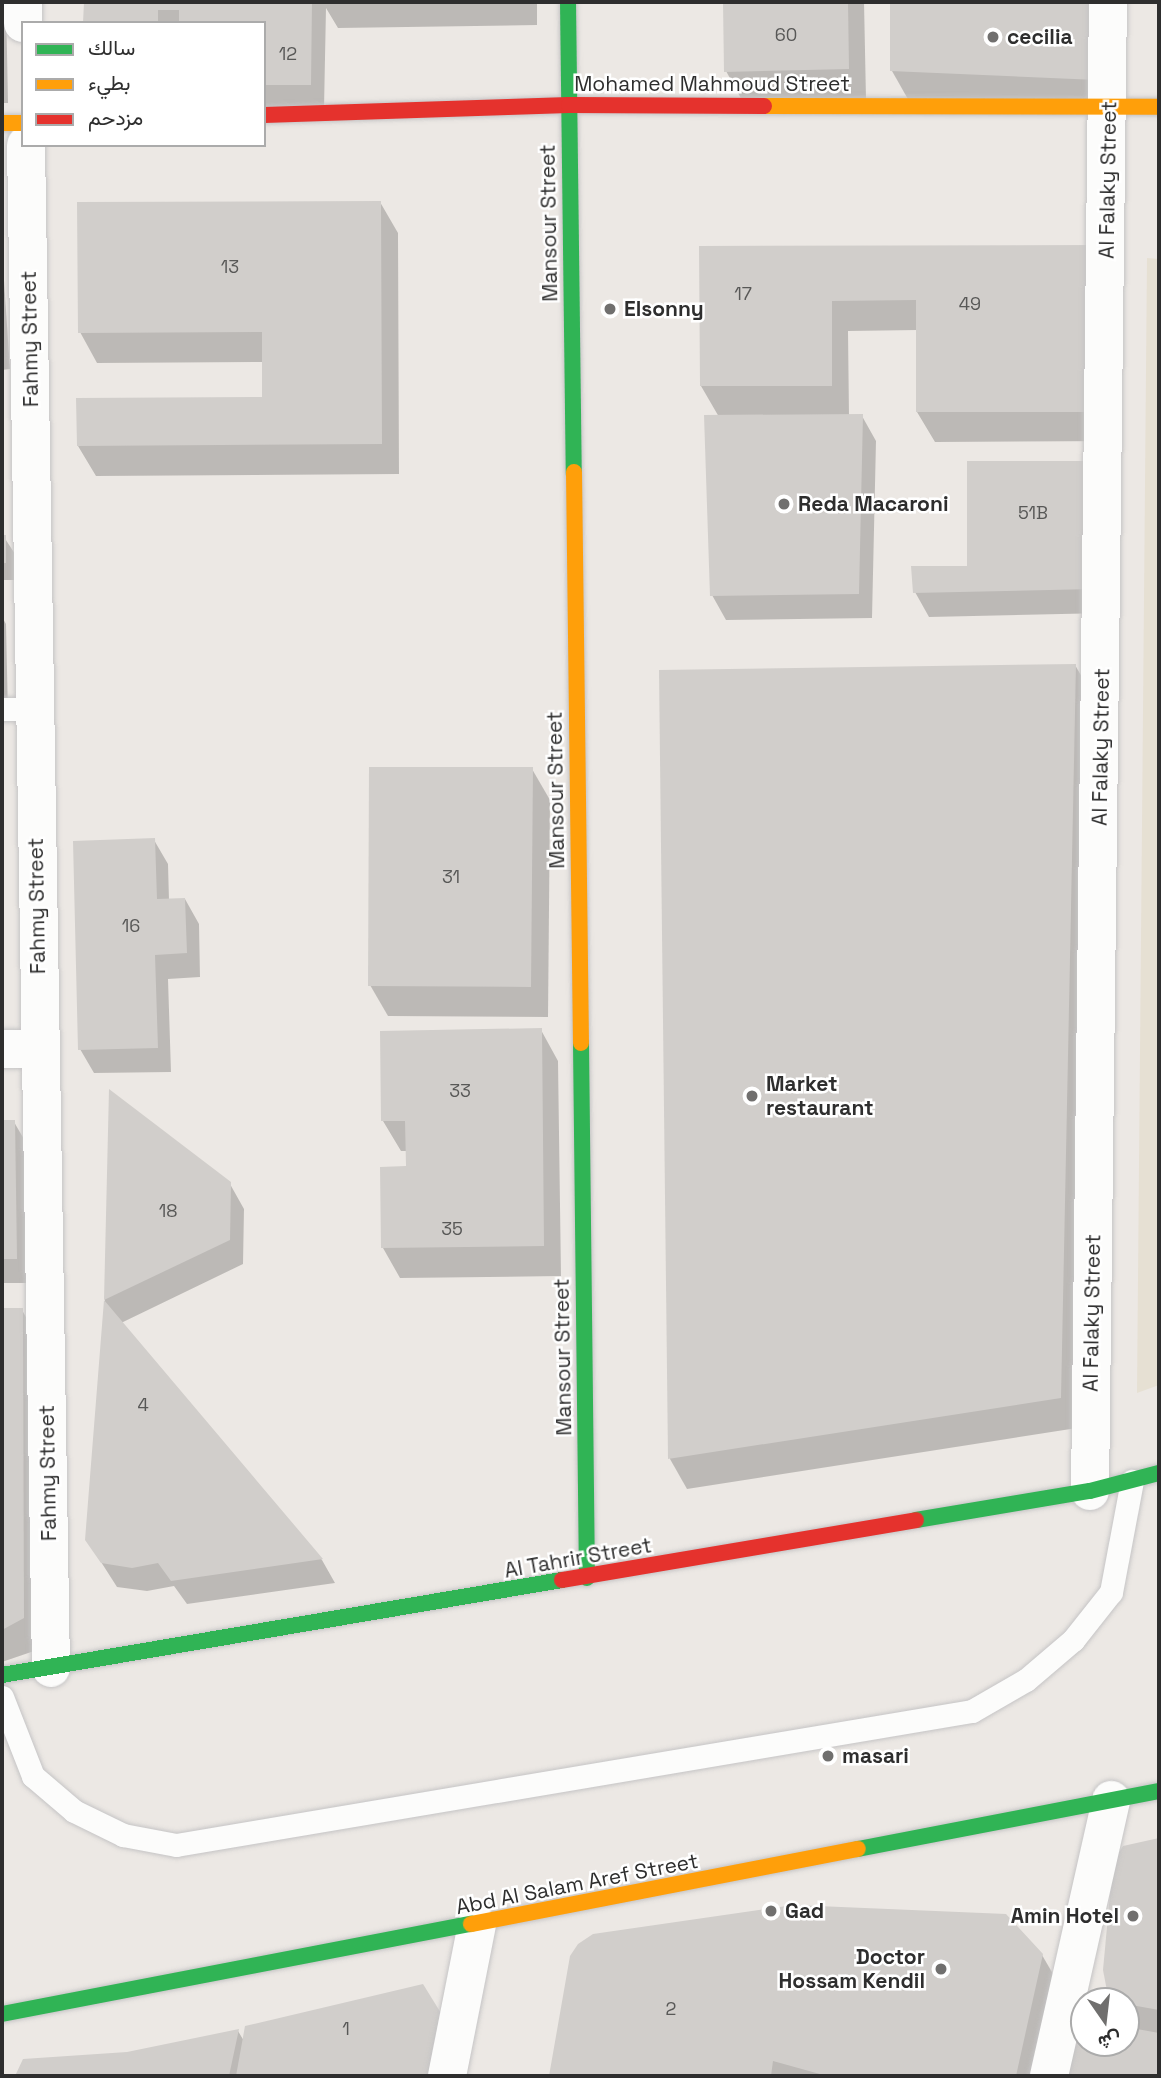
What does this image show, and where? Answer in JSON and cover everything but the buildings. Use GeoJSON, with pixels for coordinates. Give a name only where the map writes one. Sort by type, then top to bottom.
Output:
{"type":"FeatureCollection","features":[{"type":"Feature","properties":{"kind":"street"},"geometry":{"type":"LineString","coordinates":[[23,2],[23,21]]}},
{"type":"Feature","properties":{"kind":"street","name":"Mansour Street"},"geometry":{"type":"LineString","coordinates":[[568,2],[587,1577]]}},
{"type":"Feature","properties":{"kind":"street","name":"Al Falaky Street"},"geometry":{"type":"LineString","coordinates":[[1090,1491],[1110,106],[1108,2]]}},
{"type":"Feature","properties":{"kind":"street","name":"Mohamed Mahmoud Street"},"geometry":{"type":"LineString","coordinates":[[266,115],[569,105],[1159,107]]}},
{"type":"Feature","properties":{"kind":"street"},"geometry":{"type":"LineString","coordinates":[[2,123],[21,123]]}},
{"type":"Feature","properties":{"kind":"street","name":"Fahmy Street"},"geometry":{"type":"LineString","coordinates":[[26,147],[17,485],[18,709],[40,1049],[51,1668]]}},
{"type":"Feature","properties":{"kind":"street"},"geometry":{"type":"LineString","coordinates":[[2,1049],[40,1049]]}},
{"type":"Feature","properties":{"kind":"street","name":"Al Tahrir Street"},"geometry":{"type":"LineString","coordinates":[[2,1675],[1090,1491],[1159,1473]]}},
{"type":"Feature","properties":{"kind":"street","name":"Abd Al Salam Aref Street"},"geometry":{"type":"LineString","coordinates":[[2,2014],[477,1925],[1159,1791]]}},
{"type":"Feature","properties":{"kind":"street"},"geometry":{"type":"LineString","coordinates":[[1049,2076],[1111,1800]]}},
{"type":"Feature","properties":{"kind":"street"},"geometry":{"type":"LineString","coordinates":[[447,2076],[477,1925]]}},
{"type":"Feature","properties":{"kind":"lane"},"geometry":{"type":"LineString","coordinates":[[2,1697],[33,1776],[74,1811],[111,1829],[176,1845],[972,1711],[1026,1680],[1073,1640],[1111,1591],[1132,1481]]}},
{"type":"Feature","properties":{"kind":"shaded area"},"geometry":{"type":"Polygon","coordinates":[[[1147,258],[1159,259],[1159,1385],[1137,1393],[1147,258]]]}},
{"type":"Feature","properties":{"kind":"traffic: fast"},"geometry":{"type":"LineString","coordinates":[[568,2],[574,472]]}},
{"type":"Feature","properties":{"kind":"traffic: fast"},"geometry":{"type":"LineString","coordinates":[[581,1043],[587,1578]]}},
{"type":"Feature","properties":{"kind":"traffic: fast"},"geometry":{"type":"LineString","coordinates":[[916,1520],[1090,1491],[1159,1473]]}},
{"type":"Feature","properties":{"kind":"traffic: fast"},"geometry":{"type":"LineString","coordinates":[[2,1675],[562,1580]]}},
{"type":"Feature","properties":{"kind":"traffic: fast"},"geometry":{"type":"LineString","coordinates":[[858,1849],[1159,1791]]}},
{"type":"Feature","properties":{"kind":"traffic: fast"},"geometry":{"type":"LineString","coordinates":[[2,2014],[471,1924]]}},
{"type":"Feature","properties":{"kind":"traffic: slow"},"geometry":{"type":"LineString","coordinates":[[764,106],[1159,107]]}},
{"type":"Feature","properties":{"kind":"traffic: slow"},"geometry":{"type":"LineString","coordinates":[[2,123],[21,123]]}},
{"type":"Feature","properties":{"kind":"traffic: slow"},"geometry":{"type":"LineString","coordinates":[[574,472],[581,1043]]}},
{"type":"Feature","properties":{"kind":"traffic: slow"},"geometry":{"type":"LineString","coordinates":[[471,1924],[858,1849]]}},
{"type":"Feature","properties":{"kind":"traffic: jam"},"geometry":{"type":"LineString","coordinates":[[266,115],[569,105],[764,106]]}},
{"type":"Feature","properties":{"kind":"traffic: jam"},"geometry":{"type":"LineString","coordinates":[[562,1580],[916,1520]]}},
{"type":"Feature","properties":{"kind":"place","name":"cecilia"},"geometry":{"type":"Point","coordinates":[993,37]}},
{"type":"Feature","properties":{"kind":"place","name":"Elsonny"},"geometry":{"type":"Point","coordinates":[610,309]}},
{"type":"Feature","properties":{"kind":"place","name":"Reda Macaroni"},"geometry":{"type":"Point","coordinates":[784,504]}},
{"type":"Feature","properties":{"kind":"place","name":"Market restaurant"},"geometry":{"type":"Point","coordinates":[752,1096]}},
{"type":"Feature","properties":{"kind":"place","name":"masari"},"geometry":{"type":"Point","coordinates":[828,1756]}},
{"type":"Feature","properties":{"kind":"place","name":"Gad"},"geometry":{"type":"Point","coordinates":[771,1911]}},
{"type":"Feature","properties":{"kind":"place","name":"Amin Hotel"},"geometry":{"type":"Point","coordinates":[1133,1916]}},
{"type":"Feature","properties":{"kind":"place","name":"Doctor Hossam Kendil"},"geometry":{"type":"Point","coordinates":[941,1969]}}]}
